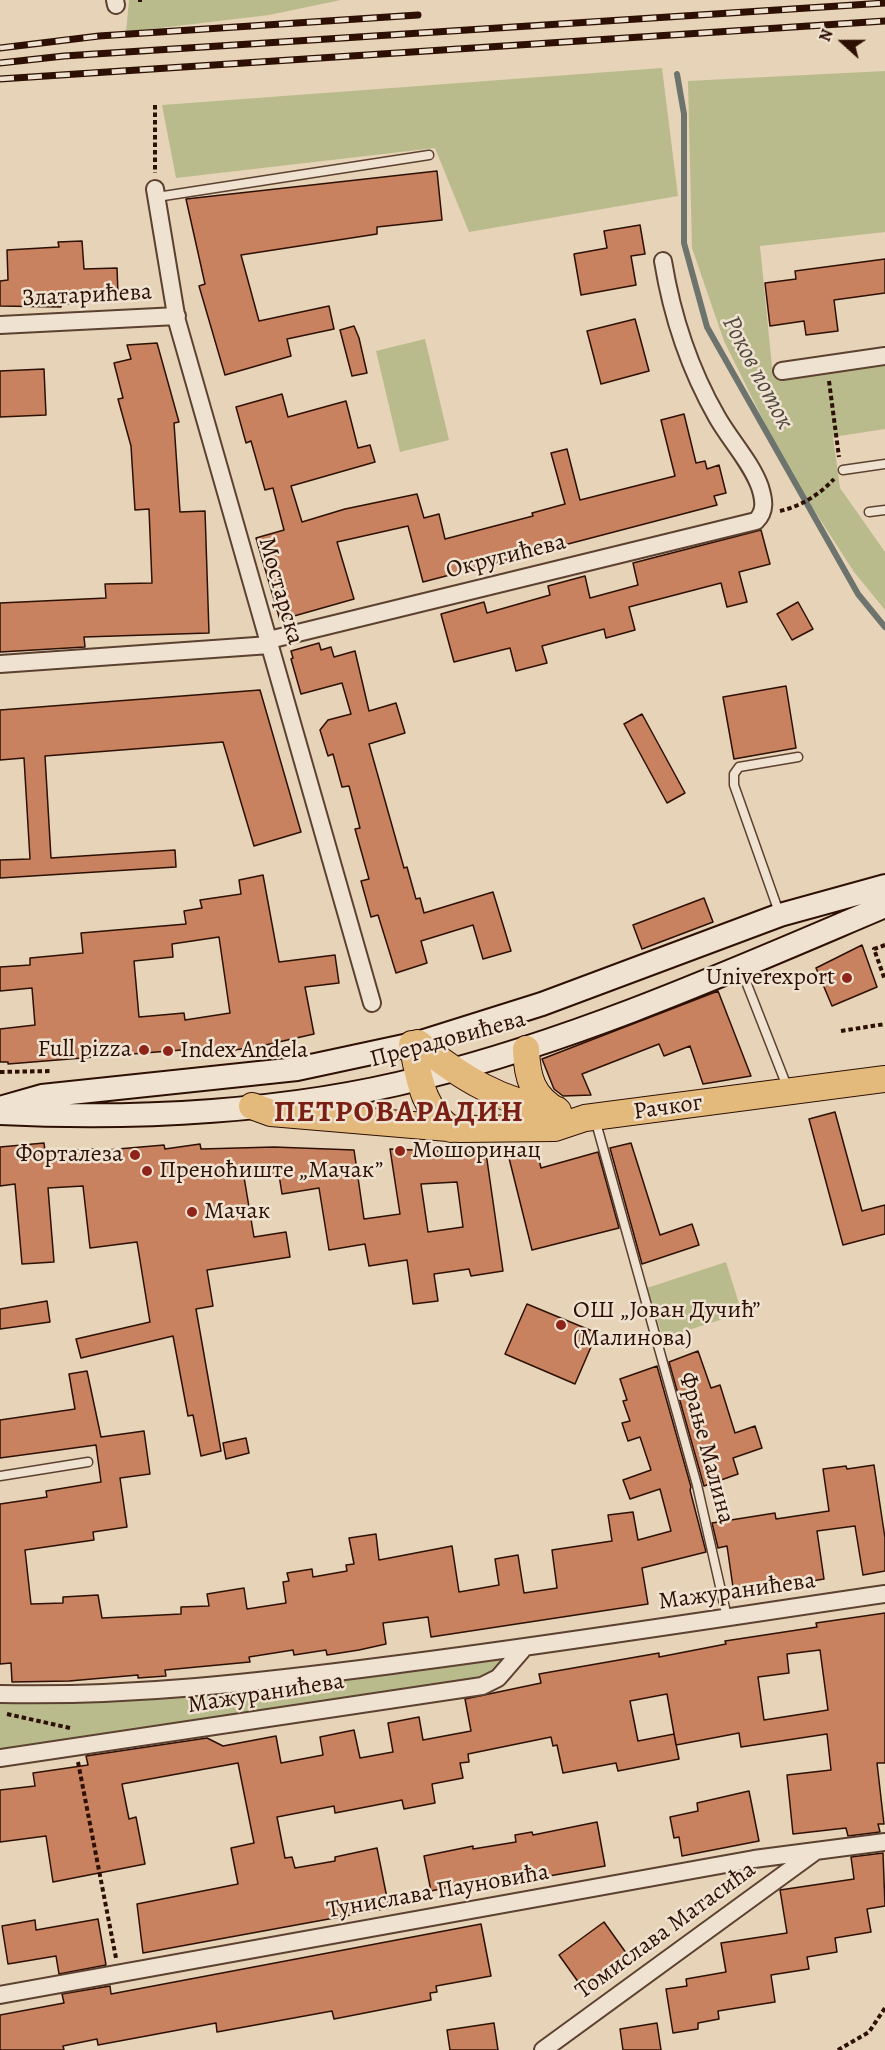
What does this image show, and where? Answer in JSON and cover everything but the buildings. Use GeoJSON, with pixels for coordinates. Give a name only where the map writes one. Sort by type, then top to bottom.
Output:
{"type":"FeatureCollection","features":[{"type":"Feature","properties":{"kind":"main road","name":"Прерадовићева"},"geometry":{"type":"LineString","coordinates":[[0,1108],[42,1096],[297,1070],[415,1043],[542,1004],[780,915],[885,886]]}},
{"type":"Feature","properties":{"kind":"main road","name":"Прерадовићева"},"geometry":{"type":"LineString","coordinates":[[0,1113],[72,1117],[252,1106],[325,1097],[420,1079],[526,1048],[694,986],[885,906]]}},
{"type":"Feature","properties":{"kind":"main road"},"geometry":{"type":"LineString","coordinates":[[415,1043],[452,1070],[513,1101],[531,1107],[590,1117]]}},
{"type":"Feature","properties":{"kind":"main road"},"geometry":{"type":"LineString","coordinates":[[415,1043],[420,1079],[430,1110],[437,1119],[451,1129]]}},
{"type":"Feature","properties":{"kind":"main road"},"geometry":{"type":"LineString","coordinates":[[526,1048],[527,1069],[534,1090],[539,1098],[557,1110]]}},
{"type":"Feature","properties":{"kind":"main road","name":"Рачког"},"geometry":{"type":"LineString","coordinates":[[252,1106],[271,1113],[451,1129],[555,1128],[590,1117],[885,1078]]}},
{"type":"Feature","properties":{"kind":"street","name":"Мостарска"},"geometry":{"type":"LineString","coordinates":[[156,193],[177,316],[372,1003]]}},
{"type":"Feature","properties":{"kind":"street","name":"Округићева"},"geometry":{"type":"LineString","coordinates":[[0,664],[269,643],[756,520],[762,515],[764,507],[760,487],[716,416],[682,342],[670,304],[663,261]]}},
{"type":"Feature","properties":{"kind":"street","name":"Златарићева"},"geometry":{"type":"LineString","coordinates":[[0,325],[177,316]]}},
{"type":"Feature","properties":{"kind":"street"},"geometry":{"type":"LineString","coordinates":[[782,370],[885,356]]}},
{"type":"Feature","properties":{"kind":"street","name":"Мажуранићева"},"geometry":{"type":"LineString","coordinates":[[0,1694],[61,1696],[180,1690],[524,1648],[885,1594]]}},
{"type":"Feature","properties":{"kind":"street","name":"Мажуранићева"},"geometry":{"type":"LineString","coordinates":[[0,1758],[482,1686],[498,1678],[524,1648]]}},
{"type":"Feature","properties":{"kind":"street","name":"Тунислава Пауновића"},"geometry":{"type":"LineString","coordinates":[[0,1995],[818,1850],[885,1842]]}},
{"type":"Feature","properties":{"kind":"street","name":"Томислава Матасића"},"geometry":{"type":"LineString","coordinates":[[543,2050],[818,1850]]}},
{"type":"Feature","properties":{"kind":"lane"},"geometry":{"type":"LineString","coordinates":[[156,193],[429,155]]}},
{"type":"Feature","properties":{"kind":"lane"},"geometry":{"type":"LineString","coordinates":[[843,470],[885,464]]}},
{"type":"Feature","properties":{"kind":"lane"},"geometry":{"type":"LineString","coordinates":[[869,512],[885,510]]}},
{"type":"Feature","properties":{"kind":"lane"},"geometry":{"type":"LineString","coordinates":[[780,915],[734,785],[734,774],[739,767],[798,757]]}},
{"type":"Feature","properties":{"kind":"lane"},"geometry":{"type":"LineString","coordinates":[[740,966],[789,1091]]}},
{"type":"Feature","properties":{"kind":"lane","name":"Фрање Малина"},"geometry":{"type":"LineString","coordinates":[[590,1117],[697,1485],[727,1617]]}},
{"type":"Feature","properties":{"kind":"lane"},"geometry":{"type":"LineString","coordinates":[[0,1476],[88,1462]]}},
{"type":"Feature","properties":{"kind":"path"},"geometry":{"type":"LineString","coordinates":[[155,105],[156,193]]}},
{"type":"Feature","properties":{"kind":"path"},"geometry":{"type":"LineString","coordinates":[[827,365],[839,460]]}},
{"type":"Feature","properties":{"kind":"path"},"geometry":{"type":"LineString","coordinates":[[797,507],[825,488]]}},
{"type":"Feature","properties":{"kind":"path"},"geometry":{"type":"LineString","coordinates":[[885,945],[874,949],[885,980]]}},
{"type":"Feature","properties":{"kind":"path"},"geometry":{"type":"LineString","coordinates":[[841,1031],[885,1024]]}},
{"type":"Feature","properties":{"kind":"path"},"geometry":{"type":"LineString","coordinates":[[0,1713],[76,1729]]}},
{"type":"Feature","properties":{"kind":"path"},"geometry":{"type":"LineString","coordinates":[[75,1747],[119,1974]]}},
{"type":"Feature","properties":{"kind":"path"},"geometry":{"type":"LineString","coordinates":[[838,2050],[869,2032],[885,2008]]}},
{"type":"Feature","properties":{"kind":"green space"},"geometry":{"type":"Polygon","coordinates":[[[129,0],[341,0],[269,15],[126,32],[129,0]]]}},
{"type":"Feature","properties":{"kind":"green space"},"geometry":{"type":"Polygon","coordinates":[[[662,68],[678,196],[469,232],[435,148],[176,178],[162,105],[662,68]]]}},
{"type":"Feature","properties":{"kind":"green space"},"geometry":{"type":"Polygon","coordinates":[[[885,71],[885,232],[760,246],[773,377],[885,361],[885,429],[833,437],[840,488],[885,552],[885,610],[854,572],[787,468],[724,341],[692,248],[688,81],[885,71]]]}},
{"type":"Feature","properties":{"kind":"green space"},"geometry":{"type":"Polygon","coordinates":[[[425,339],[449,440],[400,452],[376,351],[425,339]]]}},
{"type":"Feature","properties":{"kind":"green space"},"geometry":{"type":"Polygon","coordinates":[[[726,1262],[742,1313],[663,1338],[647,1288],[726,1262]]]}},
{"type":"Feature","properties":{"kind":"green space"},"geometry":{"type":"Polygon","coordinates":[[[515,1653],[490,1678],[0,1754],[0,1698],[515,1653]]]}},
{"type":"Feature","properties":{"kind":"waterway","name":"Роков поток"},"geometry":{"type":"LineString","coordinates":[[677,74],[684,114],[684,243],[707,327],[858,594],[885,627]]}},
{"type":"Feature","properties":{"kind":"railway"},"geometry":{"type":"LineString","coordinates":[[0,63],[64,56],[885,3]]}},
{"type":"Feature","properties":{"kind":"railway"},"geometry":{"type":"LineString","coordinates":[[0,48],[99,36],[418,15]]}},
{"type":"Feature","properties":{"kind":"railway"},"geometry":{"type":"LineString","coordinates":[[0,79],[885,21]]}},
{"type":"Feature","properties":{"kind":"place","name":"Univerexport"},"geometry":{"type":"Point","coordinates":[847,978]}},
{"type":"Feature","properties":{"kind":"place","name":"Full pizza"},"geometry":{"type":"Point","coordinates":[144,1050]}},
{"type":"Feature","properties":{"kind":"place","name":"Index Andela"},"geometry":{"type":"Point","coordinates":[168,1051]}},
{"type":"Feature","properties":{"kind":"place","name":"Мошоринац"},"geometry":{"type":"Point","coordinates":[400,1151]}},
{"type":"Feature","properties":{"kind":"place","name":"Форталеза"},"geometry":{"type":"Point","coordinates":[135,1155]}},
{"type":"Feature","properties":{"kind":"place","name":"Преноћиште „Мачак”"},"geometry":{"type":"Point","coordinates":[147,1171]}},
{"type":"Feature","properties":{"kind":"place","name":"Мачак"},"geometry":{"type":"Point","coordinates":[192,1212]}},
{"type":"Feature","properties":{"kind":"place","name":"ОШ „Јован Дучић” (Малинова)"},"geometry":{"type":"Point","coordinates":[561,1325]}},
{"type":"Feature","properties":{"kind":"district","name":"ПЕТРОВАРАДИН"},"geometry":{"type":"Point","coordinates":[399,1114]}}]}
